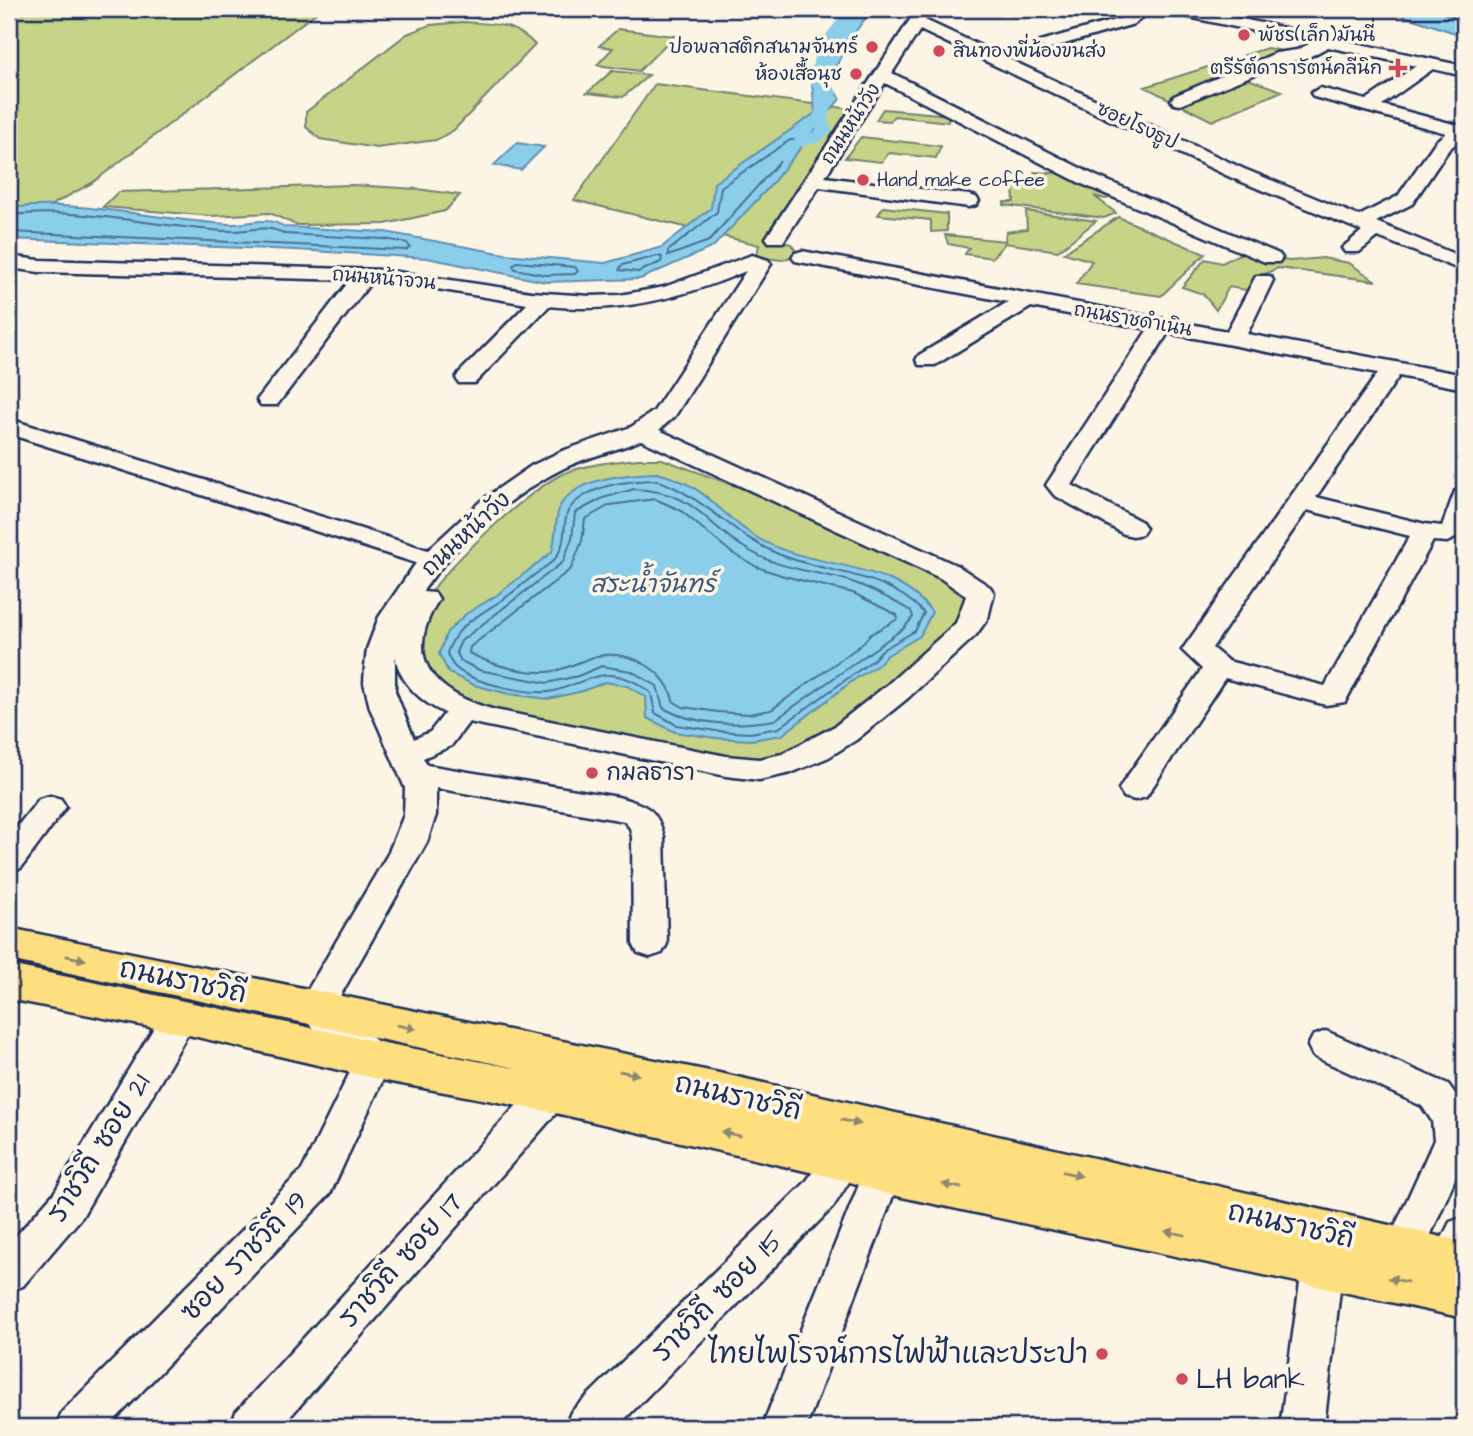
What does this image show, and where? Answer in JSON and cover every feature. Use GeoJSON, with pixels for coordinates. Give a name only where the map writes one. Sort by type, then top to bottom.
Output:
{"type":"FeatureCollection","features":[{"type":"Feature","properties":{"kind":"main road","name":"ถนนราชวิถี"},"geometry":{"type":"LineString","coordinates":[[9,944],[737,1096],[1325,1249],[1404,1251],[1461,1264]]}},
{"type":"Feature","properties":{"kind":"main road","name":"ถนนราชวิถี"},"geometry":{"type":"LineString","coordinates":[[9,982],[180,1016],[374,1060],[551,1093],[864,1166],[1325,1249],[1461,1264]]}},
{"type":"Feature","properties":{"kind":"street"},"geometry":{"type":"LineString","coordinates":[[1047,44],[1128,21],[1144,9]]}},
{"type":"Feature","properties":{"kind":"street"},"geometry":{"type":"LineString","coordinates":[[1174,9],[1464,71]]}},
{"type":"Feature","properties":{"kind":"street"},"geometry":{"type":"LineString","coordinates":[[1451,9],[1464,13]]}},
{"type":"Feature","properties":{"kind":"street","name":"ถนนหน้าวัง"},"geometry":{"type":"LineString","coordinates":[[315,1008],[402,858],[419,822],[423,799],[390,720],[379,685],[379,658],[386,634],[400,605],[433,560],[484,510],[521,484],[558,461],[654,438],[663,416],[756,262],[744,253],[748,244],[776,238],[920,15]]}},
{"type":"Feature","properties":{"kind":"street","name":"ซอยโรงธูป"},"geometry":{"type":"LineString","coordinates":[[920,15],[1237,173],[1464,265]]}},
{"type":"Feature","properties":{"kind":"street"},"geometry":{"type":"LineString","coordinates":[[1180,100],[1282,57],[1301,55],[1327,41]]}},
{"type":"Feature","properties":{"kind":"street"},"geometry":{"type":"LineString","coordinates":[[1369,106],[1431,63]]}},
{"type":"Feature","properties":{"kind":"street"},"geometry":{"type":"LineString","coordinates":[[882,75],[1089,180],[1272,258]]}},
{"type":"Feature","properties":{"kind":"street"},"geometry":{"type":"LineString","coordinates":[[1463,130],[1369,106],[1314,99],[1464,156]]}},
{"type":"Feature","properties":{"kind":"street"},"geometry":{"type":"LineString","coordinates":[[1352,248],[1368,226],[1405,200],[1441,147],[1463,130]]}},
{"type":"Feature","properties":{"kind":"street"},"geometry":{"type":"LineString","coordinates":[[814,181],[970,201]]}},
{"type":"Feature","properties":{"kind":"street"},"geometry":{"type":"LineString","coordinates":[[756,262],[780,265],[802,257],[803,249],[799,245],[776,238]]}},
{"type":"Feature","properties":{"kind":"street","name":"ถนนราชดำเนิน"},"geometry":{"type":"LineString","coordinates":[[802,257],[1464,382]]}},
{"type":"Feature","properties":{"kind":"street","name":"ถนนหน้าจวน"},"geometry":{"type":"LineString","coordinates":[[9,262],[53,266],[365,275],[545,298],[620,301],[683,288],[756,262]]}},
{"type":"Feature","properties":{"kind":"street"},"geometry":{"type":"LineString","coordinates":[[269,400],[365,275]]}},
{"type":"Feature","properties":{"kind":"street"},"geometry":{"type":"LineString","coordinates":[[1234,338],[1263,280]]}},
{"type":"Feature","properties":{"kind":"street"},"geometry":{"type":"LineString","coordinates":[[467,378],[545,298]]}},
{"type":"Feature","properties":{"kind":"street"},"geometry":{"type":"LineString","coordinates":[[927,360],[1025,300]]}},
{"type":"Feature","properties":{"kind":"street"},"geometry":{"type":"LineString","coordinates":[[1133,528],[1063,491],[1059,485],[1162,325]]}},
{"type":"Feature","properties":{"kind":"street"},"geometry":{"type":"LineString","coordinates":[[1393,368],[1196,650],[1218,667],[1335,695],[1425,532]]}},
{"type":"Feature","properties":{"kind":"street"},"geometry":{"type":"LineString","coordinates":[[9,426],[433,560]]}},
{"type":"Feature","properties":{"kind":"street"},"geometry":{"type":"LineString","coordinates":[[654,438],[949,572],[980,593],[974,618],[966,629],[845,736],[788,764],[762,770],[726,766],[502,720],[463,708],[433,694],[411,669],[408,636],[414,614],[426,597],[484,532],[548,484],[568,471],[654,438]]}},
{"type":"Feature","properties":{"kind":"street"},"geometry":{"type":"LineString","coordinates":[[1300,500],[1425,532],[1447,534],[1454,532],[1464,495]]}},
{"type":"Feature","properties":{"kind":"street"},"geometry":{"type":"LineString","coordinates":[[1135,789],[1218,667]]}},
{"type":"Feature","properties":{"kind":"street"},"geometry":{"type":"LineString","coordinates":[[410,763],[449,732],[463,708]]}},
{"type":"Feature","properties":{"kind":"street"},"geometry":{"type":"LineString","coordinates":[[410,763],[635,813],[645,824],[648,837],[650,944]]}},
{"type":"Feature","properties":{"kind":"street"},"geometry":{"type":"LineString","coordinates":[[9,860],[50,807]]}},
{"type":"Feature","properties":{"kind":"street"},"geometry":{"type":"LineString","coordinates":[[315,1008],[374,1060]]}},
{"type":"Feature","properties":{"kind":"street","name":"ราชวิถี ซอย 21"},"geometry":{"type":"LineString","coordinates":[[9,1273],[68,1205],[180,1016]]}},
{"type":"Feature","properties":{"kind":"street"},"geometry":{"type":"LineString","coordinates":[[1326,1046],[1435,1095],[1451,1118],[1453,1140],[1404,1251]]}},
{"type":"Feature","properties":{"kind":"street","name":"ซอย ราชวิถี 19"},"geometry":{"type":"LineString","coordinates":[[78,1427],[316,1182],[374,1060]]}},
{"type":"Feature","properties":{"kind":"street","name":"ราชวิถี ซอย 17"},"geometry":{"type":"LineString","coordinates":[[252,1427],[551,1093]]}},
{"type":"Feature","properties":{"kind":"street"},"geometry":{"type":"LineString","coordinates":[[784,1427],[864,1166]]}},
{"type":"Feature","properties":{"kind":"street","name":"ราชวิถี ซอย 15"},"geometry":{"type":"LineString","coordinates":[[587,1427],[819,1195],[864,1166]]}},
{"type":"Feature","properties":{"kind":"street"},"geometry":{"type":"LineString","coordinates":[[1302,1427],[1325,1249]]}},
{"type":"Feature","properties":{"kind":"green space"},"geometry":{"type":"Polygon","coordinates":[[[9,9],[321,9],[92,183],[50,206],[9,215],[9,9]]]}},
{"type":"Feature","properties":{"kind":"green space"},"geometry":{"type":"Polygon","coordinates":[[[463,22],[511,28],[535,45],[454,130],[436,140],[377,148],[320,139],[306,127],[306,112],[407,34],[430,25],[463,22]]]}},
{"type":"Feature","properties":{"kind":"green space"},"geometry":{"type":"Polygon","coordinates":[[[618,29],[674,36],[639,71],[597,65],[613,48],[599,46],[618,29]]]}},
{"type":"Feature","properties":{"kind":"green space"},"geometry":{"type":"Polygon","coordinates":[[[1267,48],[1298,54],[1236,75],[1282,91],[1212,121],[1145,87],[1267,48]]]}},
{"type":"Feature","properties":{"kind":"green space"},"geometry":{"type":"Polygon","coordinates":[[[612,71],[649,75],[623,97],[587,93],[612,71]]]}},
{"type":"Feature","properties":{"kind":"green space"},"geometry":{"type":"Polygon","coordinates":[[[655,84],[860,110],[781,242],[791,244],[795,250],[793,256],[783,260],[762,258],[757,254],[759,245],[574,200],[655,84]]]}},
{"type":"Feature","properties":{"kind":"green space"},"geometry":{"type":"Polygon","coordinates":[[[883,109],[949,115],[948,122],[894,116],[890,121],[876,120],[883,109]]]}},
{"type":"Feature","properties":{"kind":"green space"},"geometry":{"type":"Polygon","coordinates":[[[861,137],[941,146],[936,158],[889,153],[882,162],[845,158],[861,137]]]}},
{"type":"Feature","properties":{"kind":"green space"},"geometry":{"type":"Polygon","coordinates":[[[1034,172],[1069,174],[1119,196],[1105,199],[1094,196],[1116,213],[1104,218],[1004,205],[1004,202],[1014,202],[1013,186],[1030,188],[1034,172]]]}},
{"type":"Feature","properties":{"kind":"green space"},"geometry":{"type":"Polygon","coordinates":[[[353,185],[460,195],[445,211],[385,224],[296,225],[270,213],[212,216],[103,207],[118,192],[353,185]]]}},
{"type":"Feature","properties":{"kind":"green space"},"geometry":{"type":"Polygon","coordinates":[[[883,207],[947,214],[947,231],[931,232],[931,220],[878,215],[883,207]]]}},
{"type":"Feature","properties":{"kind":"green space"},"geometry":{"type":"Polygon","coordinates":[[[1026,211],[1096,221],[1058,251],[1005,243],[992,258],[965,254],[969,248],[948,244],[945,235],[1005,241],[1006,232],[1027,229],[1026,211]]]}},
{"type":"Feature","properties":{"kind":"green space"},"geometry":{"type":"Polygon","coordinates":[[[1118,217],[1205,254],[1161,296],[1076,284],[1092,261],[1064,253],[1118,217]]]}},
{"type":"Feature","properties":{"kind":"green space"},"geometry":{"type":"Polygon","coordinates":[[[1245,251],[1265,258],[1290,261],[1323,258],[1349,263],[1376,281],[1278,268],[1260,276],[1251,291],[1229,287],[1216,310],[1203,294],[1182,287],[1205,259],[1222,263],[1245,251]]]}},
{"type":"Feature","properties":{"kind":"green space","name":"สระน้ำจันทร์"},"geometry":{"type":"Polygon","coordinates":[[[638,459],[662,459],[855,530],[948,573],[974,605],[843,734],[761,768],[458,704],[411,660],[425,605],[437,585],[490,529],[551,481],[583,467],[638,459]]]}},
{"type":"Feature","properties":{"kind":"water"},"geometry":{"type":"Polygon","coordinates":[[[855,9],[872,9],[848,42],[829,82],[840,99],[770,186],[713,247],[640,279],[546,282],[427,258],[9,239],[9,208],[64,206],[201,222],[236,224],[265,221],[285,227],[385,232],[505,254],[605,263],[662,247],[711,208],[714,183],[815,113],[811,74],[855,9]]]}},
{"type":"Feature","properties":{"kind":"water"},"geometry":{"type":"Polygon","coordinates":[[[1384,9],[1443,9],[1464,15],[1464,36],[1384,9]]]}},
{"type":"Feature","properties":{"kind":"water"},"geometry":{"type":"Polygon","coordinates":[[[517,143],[544,147],[521,170],[494,165],[517,143]]]}},
{"type":"Feature","properties":{"kind":"water","name":"สระน้ำจันทร์"},"geometry":{"type":"Polygon","coordinates":[[[657,473],[675,478],[701,492],[742,528],[778,548],[872,573],[914,594],[932,612],[920,636],[886,656],[878,665],[855,679],[782,735],[751,740],[675,732],[647,718],[646,697],[627,686],[605,682],[583,691],[548,699],[509,694],[474,685],[449,673],[439,654],[447,632],[466,614],[497,595],[552,552],[559,508],[569,495],[605,479],[657,473]]]}},
{"type":"Feature","properties":{"kind":"waterway"},"geometry":{"type":"LineString","coordinates":[[778,158],[790,145],[814,139],[824,131],[820,119],[829,93],[818,82],[820,54],[829,37],[853,9]]}},
{"type":"Feature","properties":{"kind":"place","name":"พัชร(เล็ก)มันนี่"},"geometry":{"type":"Point","coordinates":[1244,35]}},
{"type":"Feature","properties":{"kind":"place","name":"ปอพลาสติกสนามจันทร์"},"geometry":{"type":"Point","coordinates":[872,47]}},
{"type":"Feature","properties":{"kind":"place","name":"สินทองพี่น้องขนส่ง"},"geometry":{"type":"Point","coordinates":[939,51]}},
{"type":"Feature","properties":{"kind":"place","name":"ตรีรัต์ดารารัตน์คลีนิก"},"geometry":{"type":"Point","coordinates":[1398,68]}},
{"type":"Feature","properties":{"kind":"place","name":"ห้องเสื้อนุช"},"geometry":{"type":"Point","coordinates":[856,74]}},
{"type":"Feature","properties":{"kind":"place","name":"Hand make coffee"},"geometry":{"type":"Point","coordinates":[863,180]}},
{"type":"Feature","properties":{"kind":"place","name":"กมลธารา"},"geometry":{"type":"Point","coordinates":[592,773]}},
{"type":"Feature","properties":{"kind":"place","name":"ไทยไพโรจน์การไฟฟ้าและประปา"},"geometry":{"type":"Point","coordinates":[1102,1354]}},
{"type":"Feature","properties":{"kind":"place","name":"LH bank"},"geometry":{"type":"Point","coordinates":[1182,1379]}}]}
